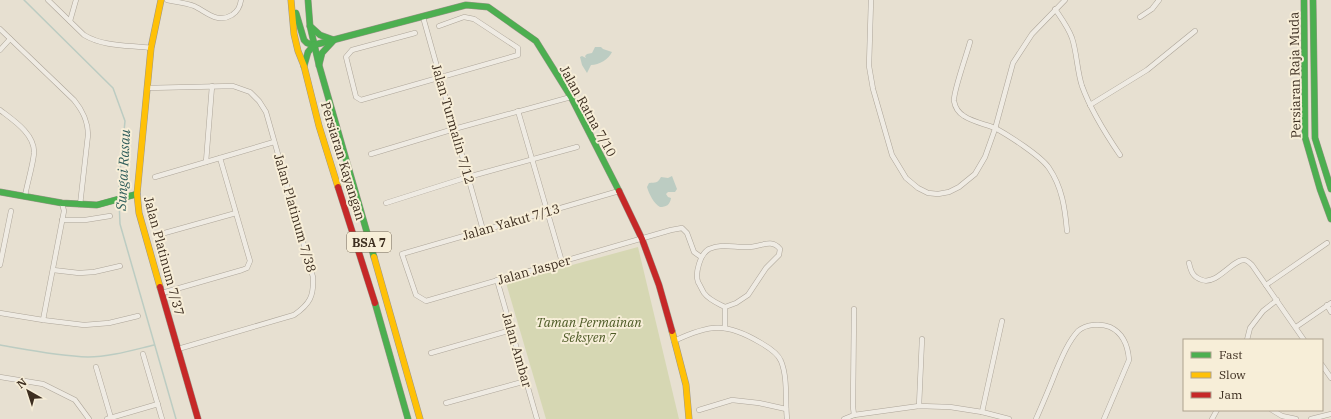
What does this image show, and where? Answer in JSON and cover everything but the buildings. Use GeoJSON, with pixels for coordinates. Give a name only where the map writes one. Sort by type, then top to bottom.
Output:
{"type":"FeatureCollection","features":[{"type":"Feature","properties":{"kind":"main road","name":"Jalan Platinum 7/37"},"geometry":{"type":"LineString","coordinates":[[161,0],[151,48],[137,194],[140,213],[198,419]]}},
{"type":"Feature","properties":{"kind":"main road"},"geometry":{"type":"LineString","coordinates":[[292,0],[304,40],[307,44],[314,45]]}},
{"type":"Feature","properties":{"kind":"main road","name":"Persiaran Kayangan"},"geometry":{"type":"LineString","coordinates":[[292,0],[296,38],[300,58],[304,66],[320,126],[373,297],[408,419]]}},
{"type":"Feature","properties":{"kind":"main road","name":"Persiaran Kayangan"},"geometry":{"type":"LineString","coordinates":[[308,0],[310,26],[319,65],[420,419]]}},
{"type":"Feature","properties":{"kind":"main road","name":"Persiaran Raja Muda"},"geometry":{"type":"LineString","coordinates":[[1304,0],[1305,137],[1320,189],[1331,219]]}},
{"type":"Feature","properties":{"kind":"main road","name":"Persiaran Raja Muda"},"geometry":{"type":"LineString","coordinates":[[1313,0],[1315,138],[1331,189]]}},
{"type":"Feature","properties":{"kind":"main road","name":"Jalan Ratna 7/10"},"geometry":{"type":"LineString","coordinates":[[314,45],[423,17],[465,2],[488,7],[536,41],[571,97],[642,239],[659,285],[686,385],[689,419]]}},
{"type":"Feature","properties":{"kind":"main road"},"geometry":{"type":"LineString","coordinates":[[310,26],[320,35],[334,40],[322,53],[319,65]]}},
{"type":"Feature","properties":{"kind":"main road"},"geometry":{"type":"LineString","coordinates":[[304,66],[306,54],[314,45]]}},
{"type":"Feature","properties":{"kind":"main road"},"geometry":{"type":"LineString","coordinates":[[0,192],[62,204],[80,205],[97,205],[137,194]]}},
{"type":"Feature","properties":{"kind":"street"},"geometry":{"type":"LineString","coordinates":[[48,0],[84,35],[97,42],[151,48]]}},
{"type":"Feature","properties":{"kind":"street"},"geometry":{"type":"LineString","coordinates":[[70,21],[76,0]]}},
{"type":"Feature","properties":{"kind":"street"},"geometry":{"type":"LineString","coordinates":[[167,0],[194,6],[219,19],[227,18],[235,13],[240,7],[241,0]]}},
{"type":"Feature","properties":{"kind":"street"},"geometry":{"type":"LineString","coordinates":[[872,0],[869,66],[873,89],[892,155],[906,178],[918,188],[928,193],[938,194],[949,192],[959,187],[975,174],[985,157],[995,129],[1013,63],[1032,34],[1064,0]]}},
{"type":"Feature","properties":{"kind":"street"},"geometry":{"type":"LineString","coordinates":[[1140,17],[1152,8],[1159,0]]}},
{"type":"Feature","properties":{"kind":"street"},"geometry":{"type":"LineString","coordinates":[[1055,9],[1072,38],[1082,85],[1090,105],[1101,127],[1120,156]]}},
{"type":"Feature","properties":{"kind":"street","name":"Jalan Turmalin 7/12"},"geometry":{"type":"LineString","coordinates":[[423,17],[483,230]]}},
{"type":"Feature","properties":{"kind":"street"},"geometry":{"type":"LineString","coordinates":[[415,33],[352,50],[346,57],[356,97],[361,100],[518,55],[518,48],[474,19],[464,18],[439,26]]}},
{"type":"Feature","properties":{"kind":"street"},"geometry":{"type":"LineString","coordinates":[[0,29],[74,100],[83,112],[88,126],[88,135],[80,205]]}},
{"type":"Feature","properties":{"kind":"street"},"geometry":{"type":"LineString","coordinates":[[1090,105],[1147,70],[1195,31]]}},
{"type":"Feature","properties":{"kind":"street"},"geometry":{"type":"LineString","coordinates":[[0,50],[10,39]]}},
{"type":"Feature","properties":{"kind":"street"},"geometry":{"type":"LineString","coordinates":[[970,42],[956,89],[954,101],[959,112],[965,117],[995,129],[1030,150],[1048,166],[1059,186],[1065,208],[1067,231]]}},
{"type":"Feature","properties":{"kind":"street"},"geometry":{"type":"LineString","coordinates":[[206,162],[212,86]]}},
{"type":"Feature","properties":{"kind":"street","name":"Jalan Platinum 7/38"},"geometry":{"type":"LineString","coordinates":[[147,88],[233,86],[250,92],[259,101],[266,112],[314,277],[312,296],[308,303],[294,315],[178,349]]}},
{"type":"Feature","properties":{"kind":"street"},"geometry":{"type":"LineString","coordinates":[[371,154],[454,129],[571,97]]}},
{"type":"Feature","properties":{"kind":"street"},"geometry":{"type":"LineString","coordinates":[[0,110],[25,131],[33,146],[34,153],[25,196]]}},
{"type":"Feature","properties":{"kind":"street"},"geometry":{"type":"LineString","coordinates":[[518,112],[562,262]]}},
{"type":"Feature","properties":{"kind":"street"},"geometry":{"type":"LineString","coordinates":[[155,177],[274,142]]}},
{"type":"Feature","properties":{"kind":"street"},"geometry":{"type":"LineString","coordinates":[[386,202],[577,147]]}},
{"type":"Feature","properties":{"kind":"street"},"geometry":{"type":"LineString","coordinates":[[162,293],[242,270],[247,268],[250,262],[220,158]]}},
{"type":"Feature","properties":{"kind":"street","name":"Jalan Yakut 7/13"},"geometry":{"type":"LineString","coordinates":[[426,301],[416,295],[402,254],[619,191]]}},
{"type":"Feature","properties":{"kind":"street"},"geometry":{"type":"LineString","coordinates":[[43,320],[64,211],[62,204]]}},
{"type":"Feature","properties":{"kind":"street"},"geometry":{"type":"LineString","coordinates":[[0,265],[11,211]]}},
{"type":"Feature","properties":{"kind":"street"},"geometry":{"type":"LineString","coordinates":[[161,234],[236,213]]}},
{"type":"Feature","properties":{"kind":"street"},"geometry":{"type":"LineString","coordinates":[[62,220],[85,220],[110,216]]}},
{"type":"Feature","properties":{"kind":"street","name":"Jalan Jasper"},"geometry":{"type":"LineString","coordinates":[[426,301],[682,228],[688,233],[694,252],[701,257]]}},
{"type":"Feature","properties":{"kind":"street"},"geometry":{"type":"LineString","coordinates":[[771,243],[777,244],[780,249],[779,255],[766,268],[748,296],[736,303],[725,306],[714,302],[705,294],[698,281],[698,265],[701,257],[708,250],[724,245],[749,247],[771,243]]}},
{"type":"Feature","properties":{"kind":"street"},"geometry":{"type":"LineString","coordinates":[[1266,285],[1327,243]]}},
{"type":"Feature","properties":{"kind":"street"},"geometry":{"type":"LineString","coordinates":[[1189,263],[1193,275],[1196,278],[1207,281],[1214,279],[1241,260],[1248,261],[1303,339]]}},
{"type":"Feature","properties":{"kind":"street"},"geometry":{"type":"LineString","coordinates":[[53,270],[79,273],[94,272],[120,266]]}},
{"type":"Feature","properties":{"kind":"street","name":"Jalan Ambar"},"geometry":{"type":"LineString","coordinates":[[497,280],[537,419]]}},
{"type":"Feature","properties":{"kind":"street"},"geometry":{"type":"LineString","coordinates":[[1247,339],[1252,324],[1263,311],[1277,300]]}},
{"type":"Feature","properties":{"kind":"street"},"geometry":{"type":"LineString","coordinates":[[1296,327],[1329,304],[1331,312]]}},
{"type":"Feature","properties":{"kind":"street"},"geometry":{"type":"LineString","coordinates":[[725,306],[725,328]]}},
{"type":"Feature","properties":{"kind":"street"},"geometry":{"type":"LineString","coordinates":[[854,309],[854,415]]}},
{"type":"Feature","properties":{"kind":"street"},"geometry":{"type":"LineString","coordinates":[[0,313],[84,325],[109,323],[138,316]]}},
{"type":"Feature","properties":{"kind":"street"},"geometry":{"type":"LineString","coordinates":[[982,412],[1002,321]]}},
{"type":"Feature","properties":{"kind":"street"},"geometry":{"type":"LineString","coordinates":[[1036,419],[1068,344],[1079,330],[1094,324],[1109,326],[1119,333],[1126,343],[1129,360],[1104,419]]}},
{"type":"Feature","properties":{"kind":"street"},"geometry":{"type":"LineString","coordinates":[[674,341],[709,328],[732,328],[763,344],[781,359],[786,385],[787,419]]}},
{"type":"Feature","properties":{"kind":"street"},"geometry":{"type":"LineString","coordinates":[[431,353],[512,330]]}},
{"type":"Feature","properties":{"kind":"street"},"geometry":{"type":"LineString","coordinates":[[919,406],[922,339]]}},
{"type":"Feature","properties":{"kind":"street"},"geometry":{"type":"LineString","coordinates":[[143,354],[162,419]]}},
{"type":"Feature","properties":{"kind":"street"},"geometry":{"type":"LineString","coordinates":[[1323,366],[1330,376]]}},
{"type":"Feature","properties":{"kind":"street"},"geometry":{"type":"LineString","coordinates":[[96,367],[109,418],[158,404]]}},
{"type":"Feature","properties":{"kind":"street"},"geometry":{"type":"LineString","coordinates":[[0,377],[42,384],[75,400],[89,419]]}},
{"type":"Feature","properties":{"kind":"street"},"geometry":{"type":"LineString","coordinates":[[446,403],[526,381]]}},
{"type":"Feature","properties":{"kind":"street"},"geometry":{"type":"LineString","coordinates":[[699,410],[732,400],[759,403],[786,409]]}},
{"type":"Feature","properties":{"kind":"street"},"geometry":{"type":"LineString","coordinates":[[844,419],[854,415],[919,406],[950,406],[1009,419]]}},
{"type":"Feature","properties":{"kind":"street"},"geometry":{"type":"LineString","coordinates":[[1274,411],[1282,416],[1296,419]]}},
{"type":"Feature","properties":{"kind":"street"},"geometry":{"type":"LineString","coordinates":[[1311,419],[1331,414]]}},
{"type":"Feature","properties":{"kind":"green space","name":"Taman Permainan Seksyen 7"},"geometry":{"type":"Polygon","coordinates":[[[638,247],[679,419],[546,419],[506,283],[638,247]]]}},
{"type":"Feature","properties":{"kind":"shaded area"},"geometry":{"type":"Polygon","coordinates":[[[595,47],[601,47],[612,52],[609,57],[603,61],[591,65],[587,73],[582,65],[580,57],[582,56],[586,58],[585,56],[592,53],[595,47]]]}},
{"type":"Feature","properties":{"kind":"shaded area"},"geometry":{"type":"Polygon","coordinates":[[[672,176],[677,189],[675,192],[668,192],[666,194],[671,198],[670,202],[666,206],[660,207],[652,198],[647,187],[649,183],[657,182],[661,177],[668,178],[672,176]]]}},
{"type":"Feature","properties":{"kind":"waterway","name":"Sungai Rasau"},"geometry":{"type":"LineString","coordinates":[[24,0],[113,88],[125,121],[119,197]]}},
{"type":"Feature","properties":{"kind":"waterway","name":"Sungai Rasau"},"geometry":{"type":"LineString","coordinates":[[119,200],[120,224],[176,419]]}},
{"type":"Feature","properties":{"kind":"waterway"},"geometry":{"type":"LineString","coordinates":[[0,345],[55,354],[88,357],[113,355],[154,345]]}},
{"type":"Feature","properties":{"kind":"traffic: fast"},"geometry":{"type":"LineString","coordinates":[[308,0],[310,26],[319,65],[374,257]]}},
{"type":"Feature","properties":{"kind":"traffic: fast"},"geometry":{"type":"LineString","coordinates":[[1304,0],[1305,137],[1320,189],[1331,219]]}},
{"type":"Feature","properties":{"kind":"traffic: fast"},"geometry":{"type":"LineString","coordinates":[[1313,0],[1315,138],[1331,189]]}},
{"type":"Feature","properties":{"kind":"traffic: fast"},"geometry":{"type":"LineString","coordinates":[[314,45],[466,5],[488,7],[536,41],[571,97],[619,191]]}},
{"type":"Feature","properties":{"kind":"traffic: fast"},"geometry":{"type":"LineString","coordinates":[[296,13],[304,40],[307,43],[314,45]]}},
{"type":"Feature","properties":{"kind":"traffic: fast"},"geometry":{"type":"LineString","coordinates":[[310,26],[320,35],[334,40],[322,53],[319,65]]}},
{"type":"Feature","properties":{"kind":"traffic: fast"},"geometry":{"type":"LineString","coordinates":[[304,66],[308,52],[314,45]]}},
{"type":"Feature","properties":{"kind":"traffic: fast"},"geometry":{"type":"LineString","coordinates":[[0,192],[62,203],[97,205],[137,194]]}},
{"type":"Feature","properties":{"kind":"traffic: fast"},"geometry":{"type":"LineString","coordinates":[[375,303],[408,419]]}},
{"type":"Feature","properties":{"kind":"traffic: slow"},"geometry":{"type":"LineString","coordinates":[[160,287],[139,213],[137,194],[151,48],[161,0]]}},
{"type":"Feature","properties":{"kind":"traffic: slow"},"geometry":{"type":"LineString","coordinates":[[291,0],[294,34],[298,51],[304,66],[319,126],[338,187]]}},
{"type":"Feature","properties":{"kind":"traffic: slow"},"geometry":{"type":"LineString","coordinates":[[374,257],[420,419]]}},
{"type":"Feature","properties":{"kind":"traffic: slow"},"geometry":{"type":"LineString","coordinates":[[672,331],[686,385],[689,419]]}},
{"type":"Feature","properties":{"kind":"traffic: jam"},"geometry":{"type":"LineString","coordinates":[[338,187],[375,303]]}},
{"type":"Feature","properties":{"kind":"traffic: jam"},"geometry":{"type":"LineString","coordinates":[[619,191],[642,239],[659,285],[672,331]]}},
{"type":"Feature","properties":{"kind":"traffic: jam"},"geometry":{"type":"LineString","coordinates":[[160,287],[198,419]]}}]}
